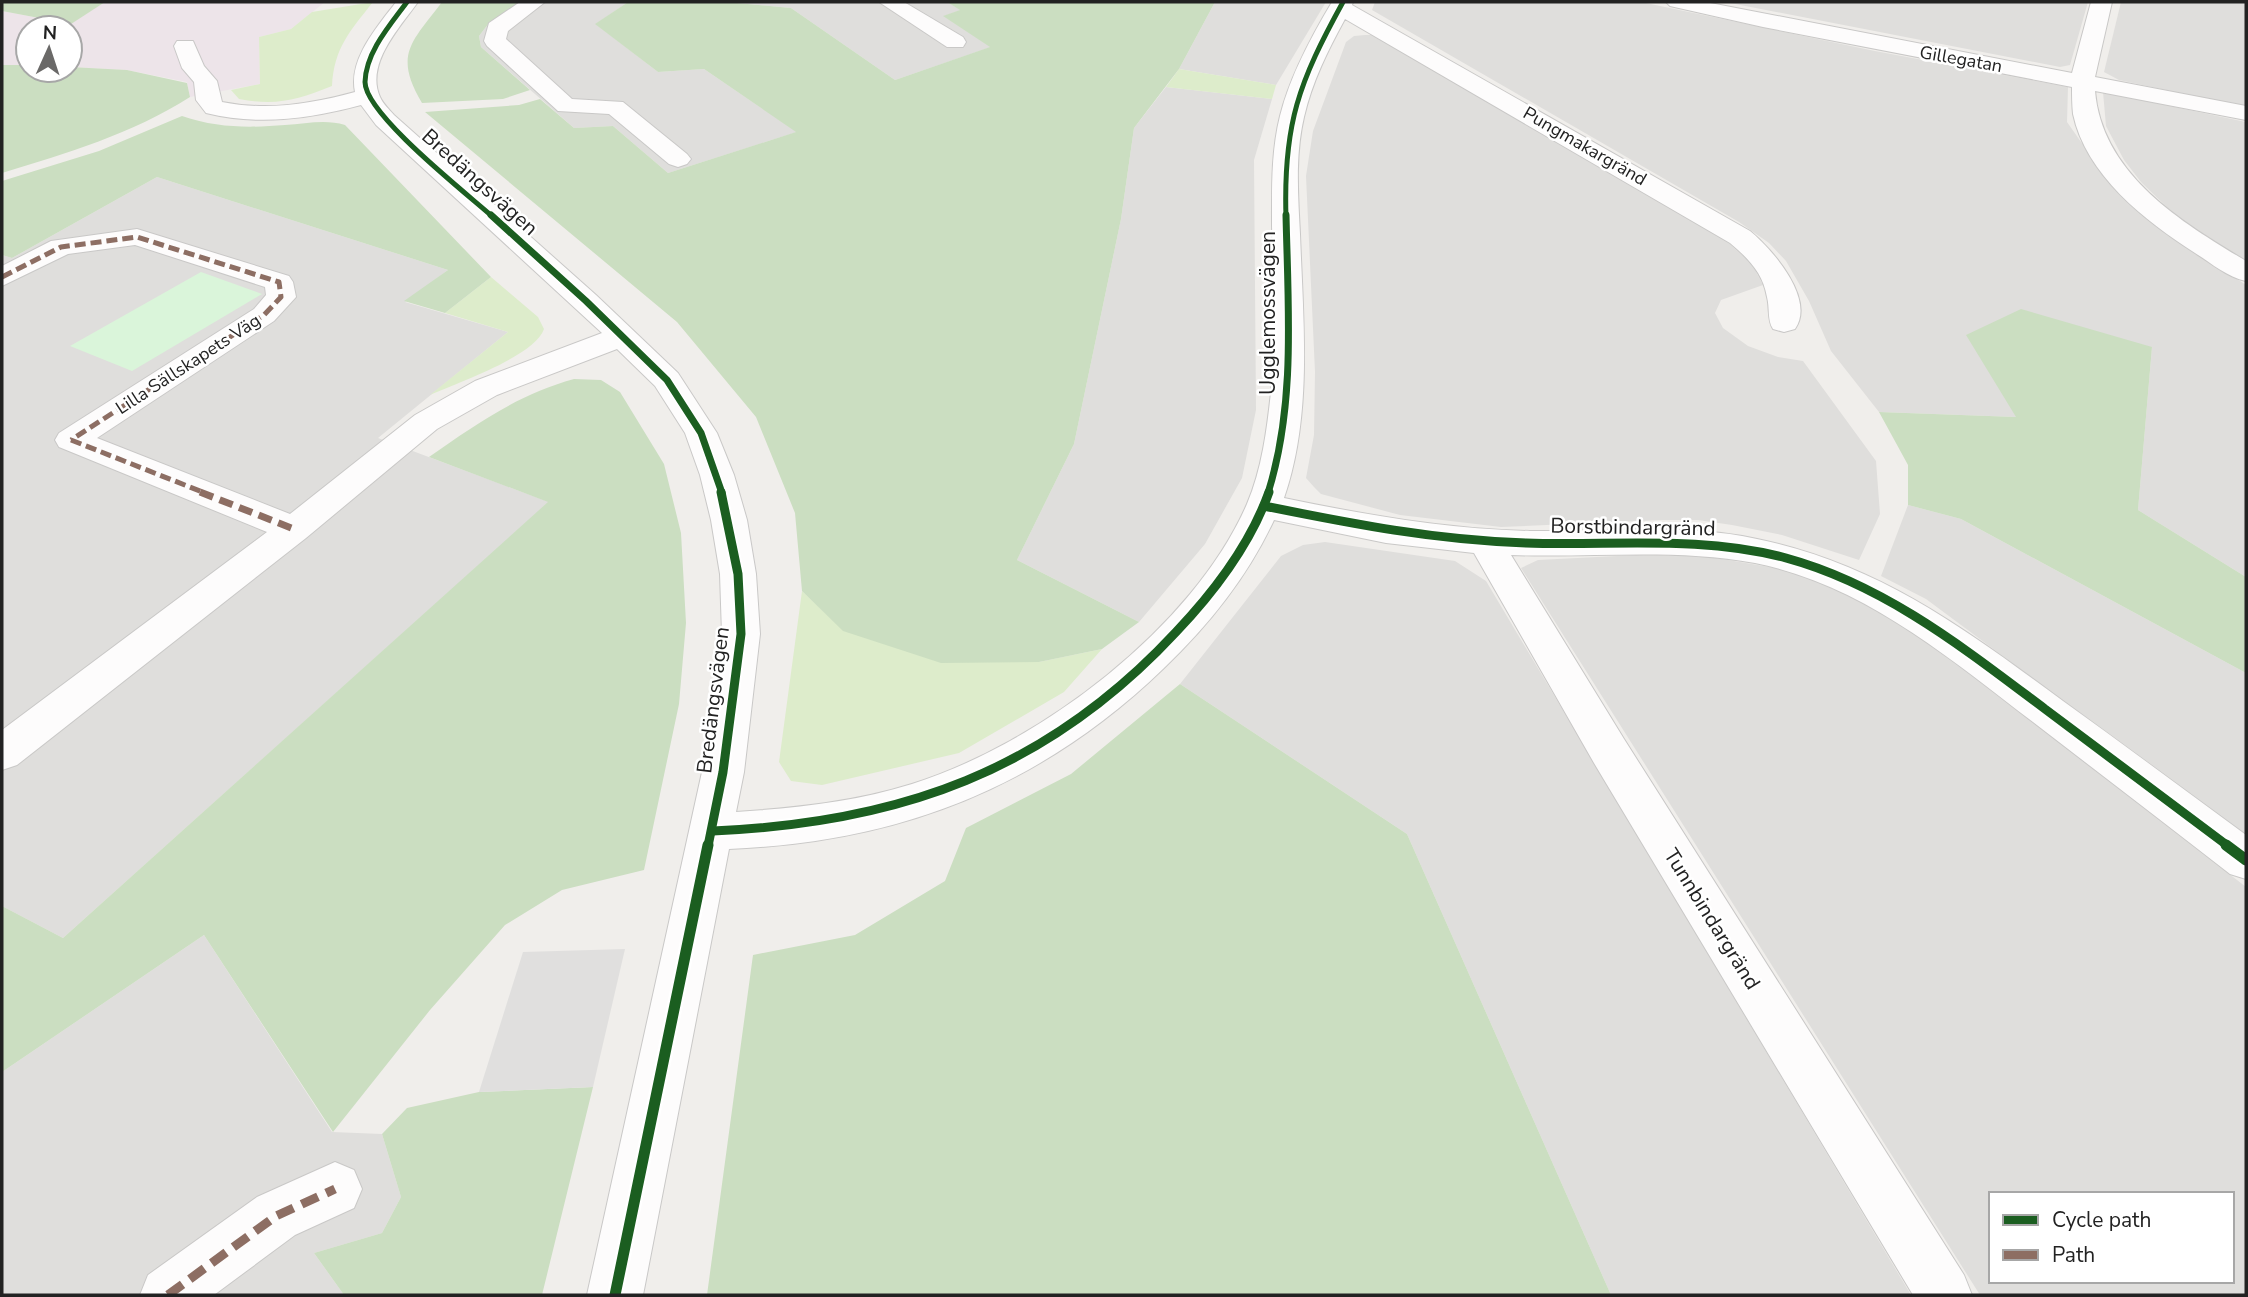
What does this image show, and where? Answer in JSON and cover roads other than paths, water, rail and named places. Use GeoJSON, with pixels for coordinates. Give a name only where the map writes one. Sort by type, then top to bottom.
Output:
{"type":"FeatureCollection","features":[{"type":"Feature","properties":{"kind":"street"},"geometry":{"type":"LineString","coordinates":[[184,46],[193,68],[205,80],[208,100],[214,108],[258,115],[331,106],[367,96],[370,59],[388,26],[407,2]]}},
{"type":"Feature","properties":{"kind":"street"},"geometry":{"type":"LineString","coordinates":[[534,2],[497,28],[495,41],[566,106],[615,107],[678,159]]}},
{"type":"Feature","properties":{"kind":"street"},"geometry":{"type":"LineString","coordinates":[[890,2],[955,42]]}},
{"type":"Feature","properties":{"kind":"street","name":"Gillegatan"},"geometry":{"type":"LineString","coordinates":[[1677,2],[1787,26],[2246,113]]}},
{"type":"Feature","properties":{"kind":"street"},"geometry":{"type":"LineString","coordinates":[[2102,2],[2083,81],[2090,123],[2114,170],[2158,214],[2246,273]]}},
{"type":"Feature","properties":{"kind":"street","name":"Pungmakargränd"},"geometry":{"type":"LineString","coordinates":[[1342,4],[1740,237],[1770,264],[1778,279],[1784,323]]}},
{"type":"Feature","properties":{"kind":"street","name":"Ugglemossvägen"},"geometry":{"type":"LineString","coordinates":[[713,831],[772,829],[839,819],[907,803],[971,779],[1029,752],[1142,667],[1217,583],[1264,506],[1278,453],[1289,361],[1285,183],[1287,145],[1301,88],[1342,4]]}},
{"type":"Feature","properties":{"kind":"street","name":"Bredängsvägen"},"geometry":{"type":"LineString","coordinates":[[367,96],[385,120],[623,336],[667,380],[701,433],[717,475],[729,520],[738,574],[741,634],[713,831],[673,1007],[615,1295]]}},
{"type":"Feature","properties":{"kind":"street","name":"Lilla Sällskapets Väg"},"geometry":{"type":"LineString","coordinates":[[2,277],[61,247],[137,237],[279,282],[281,297],[264,315],[71,440],[294,529]]}},
{"type":"Feature","properties":{"kind":"street"},"geometry":{"type":"LineString","coordinates":[[2,753],[294,529],[426,422],[486,388],[623,336]]}},
{"type":"Feature","properties":{"kind":"street","name":"Borstbindargränd"},"geometry":{"type":"LineString","coordinates":[[1264,506],[1386,531],[1485,541],[1713,545],[1784,557],[1856,581],[1892,600],[1946,635],[2246,860]]}},
{"type":"Feature","properties":{"kind":"street","name":"Tunnbindargränd"},"geometry":{"type":"LineString","coordinates":[[1485,541],[1616,763],[1944,1295]]}},
{"type":"Feature","properties":{"kind":"street"},"geometry":{"type":"LineString","coordinates":[[169,1295],[276,1216],[335,1189]]}}]}
